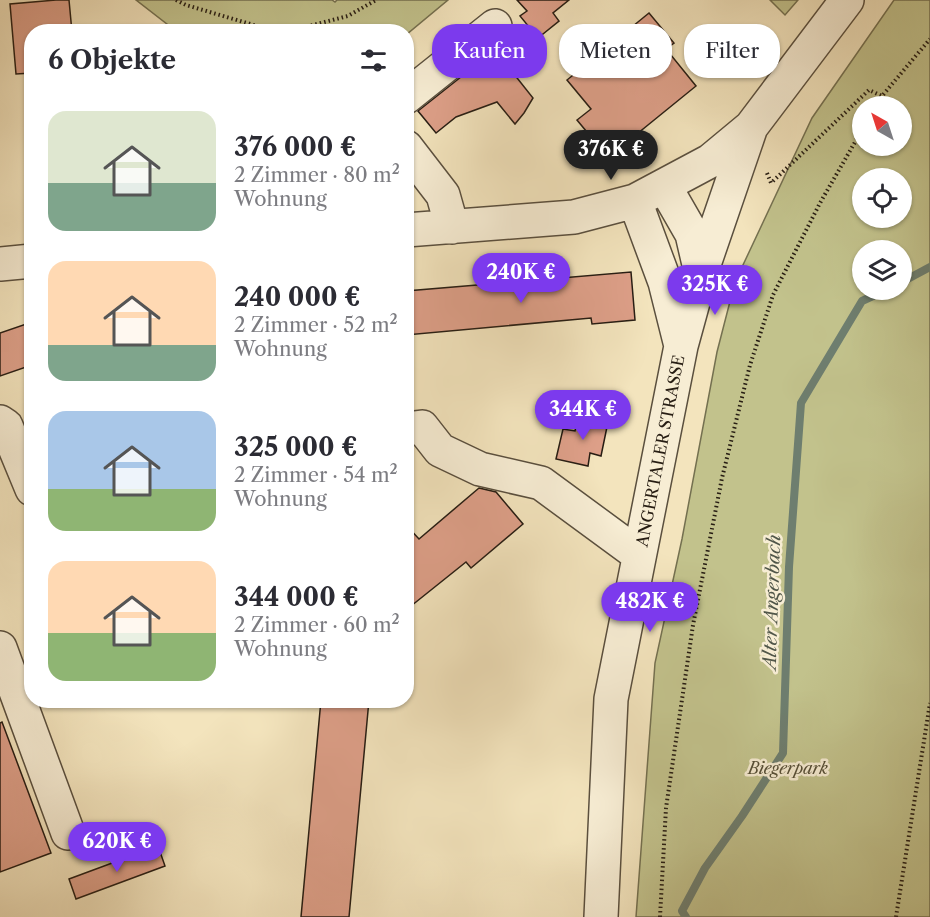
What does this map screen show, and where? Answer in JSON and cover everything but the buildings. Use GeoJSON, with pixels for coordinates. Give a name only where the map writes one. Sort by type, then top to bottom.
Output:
{"type":"FeatureCollection","features":[{"type":"Feature","properties":{"kind":"street","name":"ANGERTALER STRASSE"},"geometry":{"type":"LineString","coordinates":[[601,917],[611,699],[681,346],[700,273],[751,127],[847,0]]}},
{"type":"Feature","properties":{"kind":"street"},"geometry":{"type":"LineString","coordinates":[[414,91],[432,76]]}},
{"type":"Feature","properties":{"kind":"street"},"geometry":{"type":"LineString","coordinates":[[414,229],[574,217],[635,201],[710,161],[751,127]]}},
{"type":"Feature","properties":{"kind":"street"},"geometry":{"type":"LineString","coordinates":[[414,157],[443,195],[452,227]]}},
{"type":"Feature","properties":{"kind":"street","name":"ANGERTALER STRASSE"},"geometry":{"type":"LineString","coordinates":[[665,187],[692,234],[700,273]]}},
{"type":"Feature","properties":{"kind":"street"},"geometry":{"type":"LineString","coordinates":[[635,201],[665,282],[681,346]]}},
{"type":"Feature","properties":{"kind":"street"},"geometry":{"type":"LineString","coordinates":[[0,264],[24,262]]}},
{"type":"Feature","properties":{"kind":"street"},"geometry":{"type":"LineString","coordinates":[[0,422],[6,426],[24,470]]}},
{"type":"Feature","properties":{"kind":"street"},"geometry":{"type":"LineString","coordinates":[[414,428],[422,427],[440,450],[480,469],[541,483],[639,555]]}},
{"type":"Feature","properties":{"kind":"street"},"geometry":{"type":"LineString","coordinates":[[0,648],[68,833]]}},
{"type":"Feature","properties":{"kind":"path"},"geometry":{"type":"LineString","coordinates":[[176,0],[250,24]]}},
{"type":"Feature","properties":{"kind":"path"},"geometry":{"type":"LineString","coordinates":[[316,24],[348,16],[376,0]]}},
{"type":"Feature","properties":{"kind":"path"},"geometry":{"type":"LineString","coordinates":[[864,96],[870,90],[882,96],[930,40]]}},
{"type":"Feature","properties":{"kind":"path"},"geometry":{"type":"LineString","coordinates":[[751,127],[771,183],[852,107]]}},
{"type":"Feature","properties":{"kind":"path"},"geometry":{"type":"LineString","coordinates":[[660,917],[666,808],[693,625],[722,478],[750,364],[773,295],[820,203],[852,147]]}},
{"type":"Feature","properties":{"kind":"path"},"geometry":{"type":"LineString","coordinates":[[896,917],[930,703]]}},
{"type":"Feature","properties":{"kind":"green space"},"geometry":{"type":"Polygon","coordinates":[[[136,0],[332,0],[335,2],[337,0],[448,0],[414,28],[414,24],[167,24],[136,0]]]}},
{"type":"Feature","properties":{"kind":"green space"},"geometry":{"type":"Polygon","coordinates":[[[770,0],[798,0],[785,15],[770,0]]]}},
{"type":"Feature","properties":{"kind":"green space","name":"Biegerpark"},"geometry":{"type":"Polygon","coordinates":[[[894,0],[930,0],[930,917],[636,917],[655,663],[682,539],[717,352],[735,282],[812,118],[894,0]]]}},
{"type":"Feature","properties":{"kind":"waterway","name":"Alter Angerbach"},"geometry":{"type":"LineString","coordinates":[[912,277],[930,267]]}},
{"type":"Feature","properties":{"kind":"waterway","name":"Alter Angerbach"},"geometry":{"type":"LineString","coordinates":[[686,917],[682,911],[705,868],[783,753],[789,567],[801,403],[864,300]]}}]}
